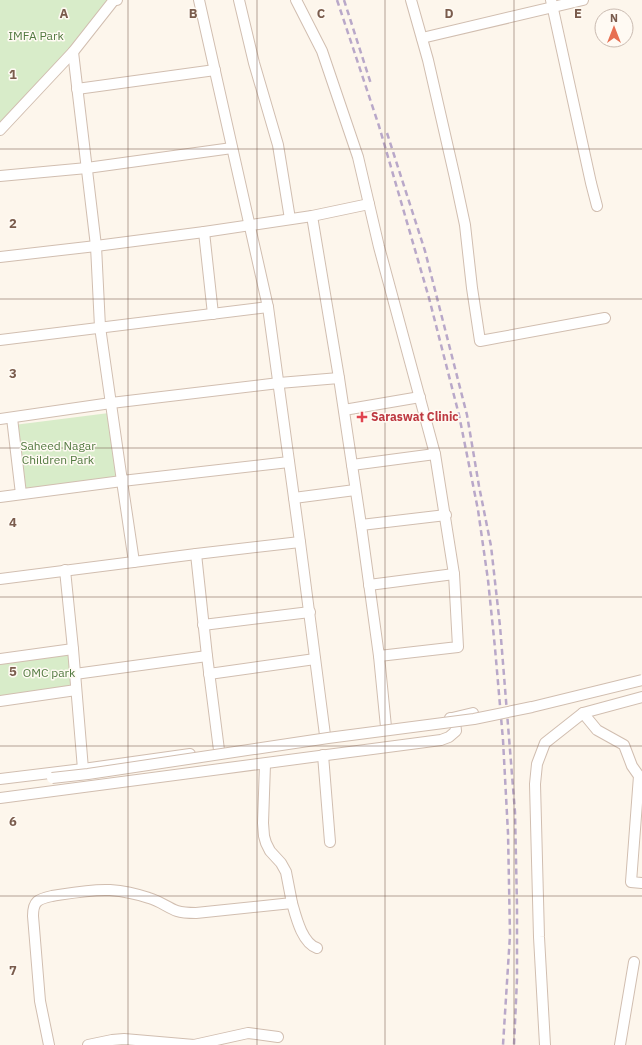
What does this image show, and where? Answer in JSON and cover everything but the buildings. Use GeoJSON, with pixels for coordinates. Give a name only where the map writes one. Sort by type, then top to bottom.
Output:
{"type":"FeatureCollection","features":[{"type":"Feature","properties":{"kind":"street"},"geometry":{"type":"LineString","coordinates":[[0,130],[73,52],[115,0]]}},
{"type":"Feature","properties":{"kind":"street"},"geometry":{"type":"LineString","coordinates":[[199,0],[268,307],[310,612],[325,734]]}},
{"type":"Feature","properties":{"kind":"street"},"geometry":{"type":"LineString","coordinates":[[239,0],[254,63],[278,145],[290,219]]}},
{"type":"Feature","properties":{"kind":"street"},"geometry":{"type":"LineString","coordinates":[[296,0],[322,51],[358,157],[397,314],[435,454],[446,515],[454,574],[458,647],[379,656]]}},
{"type":"Feature","properties":{"kind":"street"},"geometry":{"type":"LineString","coordinates":[[411,0],[428,60],[465,225],[480,341],[605,318]]}},
{"type":"Feature","properties":{"kind":"street"},"geometry":{"type":"LineString","coordinates":[[422,38],[552,4],[583,0]]}},
{"type":"Feature","properties":{"kind":"street"},"geometry":{"type":"LineString","coordinates":[[552,4],[590,183],[597,206]]}},
{"type":"Feature","properties":{"kind":"street"},"geometry":{"type":"LineString","coordinates":[[73,52],[96,246],[100,327],[134,562]]}},
{"type":"Feature","properties":{"kind":"street"},"geometry":{"type":"LineString","coordinates":[[77,89],[215,70]]}},
{"type":"Feature","properties":{"kind":"street"},"geometry":{"type":"LineString","coordinates":[[0,176],[87,168],[232,148]]}},
{"type":"Feature","properties":{"kind":"street"},"geometry":{"type":"LineString","coordinates":[[0,257],[204,232],[312,216],[369,204]]}},
{"type":"Feature","properties":{"kind":"street"},"geometry":{"type":"LineString","coordinates":[[312,216],[339,378],[361,525],[379,656],[386,727]]}},
{"type":"Feature","properties":{"kind":"street"},"geometry":{"type":"LineString","coordinates":[[204,232],[213,314]]}},
{"type":"Feature","properties":{"kind":"street"},"geometry":{"type":"LineString","coordinates":[[0,340],[268,307]]}},
{"type":"Feature","properties":{"kind":"street"},"geometry":{"type":"LineString","coordinates":[[0,420],[111,403],[279,383],[339,378]]}},
{"type":"Feature","properties":{"kind":"street"},"geometry":{"type":"LineString","coordinates":[[344,410],[420,397]]}},
{"type":"Feature","properties":{"kind":"street"},"geometry":{"type":"LineString","coordinates":[[12,418],[21,494]]}},
{"type":"Feature","properties":{"kind":"street"},"geometry":{"type":"LineString","coordinates":[[352,465],[435,454]]}},
{"type":"Feature","properties":{"kind":"street"},"geometry":{"type":"LineString","coordinates":[[0,497],[122,481],[289,462]]}},
{"type":"Feature","properties":{"kind":"street"},"geometry":{"type":"LineString","coordinates":[[294,498],[355,490]]}},
{"type":"Feature","properties":{"kind":"street"},"geometry":{"type":"LineString","coordinates":[[361,525],[446,515]]}},
{"type":"Feature","properties":{"kind":"street"},"geometry":{"type":"LineString","coordinates":[[0,579],[300,542]]}},
{"type":"Feature","properties":{"kind":"street"},"geometry":{"type":"LineString","coordinates":[[196,554],[206,656],[219,750]]}},
{"type":"Feature","properties":{"kind":"street"},"geometry":{"type":"LineString","coordinates":[[65,570],[83,769]]}},
{"type":"Feature","properties":{"kind":"street"},"geometry":{"type":"LineString","coordinates":[[369,585],[454,574]]}},
{"type":"Feature","properties":{"kind":"street"},"geometry":{"type":"LineString","coordinates":[[203,625],[310,612]]}},
{"type":"Feature","properties":{"kind":"street"},"geometry":{"type":"LineString","coordinates":[[0,659],[73,648]]}},
{"type":"Feature","properties":{"kind":"street"},"geometry":{"type":"LineString","coordinates":[[75,674],[206,656]]}},
{"type":"Feature","properties":{"kind":"street"},"geometry":{"type":"LineString","coordinates":[[209,674],[315,659]]}},
{"type":"Feature","properties":{"kind":"street"},"geometry":{"type":"LineString","coordinates":[[0,785],[88,774],[328,738],[474,719],[532,707],[642,680]]}},
{"type":"Feature","properties":{"kind":"street"},"geometry":{"type":"LineString","coordinates":[[0,701],[76,690]]}},
{"type":"Feature","properties":{"kind":"street"},"geometry":{"type":"LineString","coordinates":[[545,1045],[539,922],[535,784],[537,764],[545,743],[583,713],[642,697]]}},
{"type":"Feature","properties":{"kind":"street"},"geometry":{"type":"LineString","coordinates":[[0,779],[83,769],[325,734],[386,727],[474,713]]}},
{"type":"Feature","properties":{"kind":"street"},"geometry":{"type":"LineString","coordinates":[[583,713],[597,730],[624,745],[632,766],[639,776],[631,882],[642,883]]}},
{"type":"Feature","properties":{"kind":"street"},"geometry":{"type":"LineString","coordinates":[[0,798],[442,740],[449,737],[456,731],[455,721],[450,718]]}},
{"type":"Feature","properties":{"kind":"street"},"geometry":{"type":"LineString","coordinates":[[323,755],[330,842]]}},
{"type":"Feature","properties":{"kind":"street"},"geometry":{"type":"LineString","coordinates":[[265,764],[264,836],[270,851],[281,863],[286,872],[292,903],[306,939],[310,944],[317,948]]}},
{"type":"Feature","properties":{"kind":"street"},"geometry":{"type":"LineString","coordinates":[[49,1045],[37,980],[33,909],[34,904],[38,901],[52,896],[112,890],[151,898],[178,912],[186,913],[292,903]]}},
{"type":"Feature","properties":{"kind":"street"},"geometry":{"type":"LineString","coordinates":[[620,1045],[634,962]]}},
{"type":"Feature","properties":{"kind":"street"},"geometry":{"type":"LineString","coordinates":[[88,1045],[124,1039],[194,1045],[248,1033],[278,1037]]}},
{"type":"Feature","properties":{"kind":"green space","name":"IMFA Park"},"geometry":{"type":"Polygon","coordinates":[[[0,0],[114,0],[0,130],[0,0]]]}},
{"type":"Feature","properties":{"kind":"green space","name":"Saheed Nagar Children Park"},"geometry":{"type":"Polygon","coordinates":[[[109,413],[117,478],[21,491],[14,425],[109,413]]]}},
{"type":"Feature","properties":{"kind":"green space","name":"OMC park"},"geometry":{"type":"Polygon","coordinates":[[[73,649],[76,687],[0,701],[0,659],[73,649]]]}},
{"type":"Feature","properties":{"kind":"railway"},"geometry":{"type":"LineString","coordinates":[[337,0],[379,126],[429,298],[459,415],[478,510],[488,580],[495,648],[503,740],[508,833],[510,935],[503,1045]]}},
{"type":"Feature","properties":{"kind":"railway"},"geometry":{"type":"LineString","coordinates":[[344,0],[371,84]]}},
{"type":"Feature","properties":{"kind":"railway"},"geometry":{"type":"LineString","coordinates":[[387,133],[425,251],[467,415],[491,546],[500,626],[515,812],[517,979],[514,1045]]}},
{"type":"Feature","properties":{"kind":"place","name":"Saraswat Clinic"},"geometry":{"type":"Point","coordinates":[362,417]}}]}
